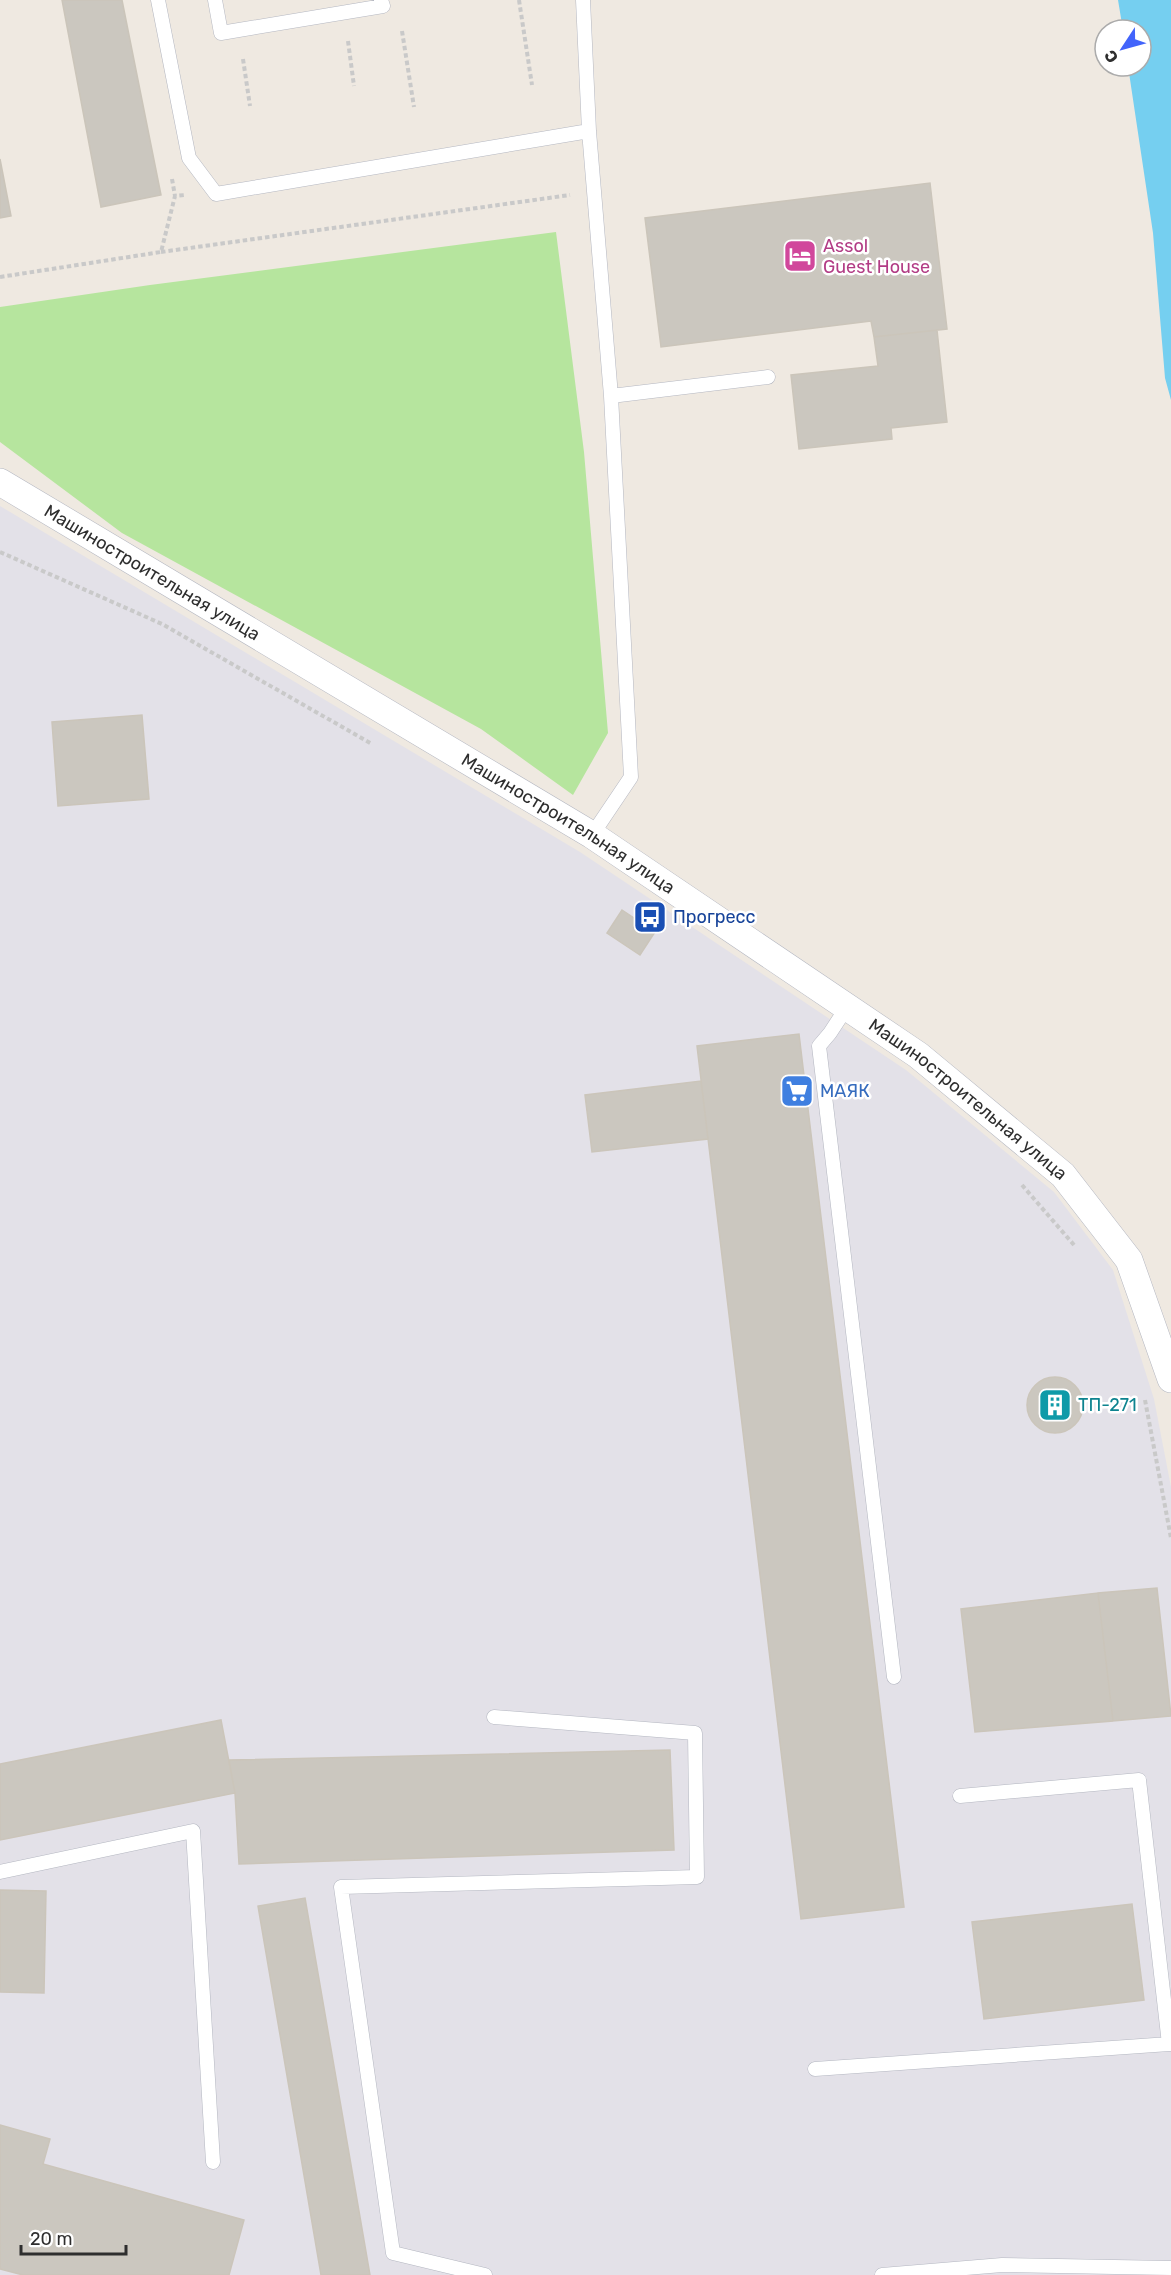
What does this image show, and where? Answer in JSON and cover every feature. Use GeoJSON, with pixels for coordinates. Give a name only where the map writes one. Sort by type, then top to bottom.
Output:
{"type":"FeatureCollection","features":[{"type":"Feature","properties":{"kind":"street","name":"Машиностроительная улица"},"geometry":{"type":"LineString","coordinates":[[0,482],[592,835],[918,1055],[1063,1175],[1129,1260],[1171,1379]]}},
{"type":"Feature","properties":{"kind":"lane"},"geometry":{"type":"LineString","coordinates":[[158,0],[189,158],[216,194],[589,131]]}},
{"type":"Feature","properties":{"kind":"lane"},"geometry":{"type":"LineString","coordinates":[[215,0],[222,33],[382,6],[381,0]]}},
{"type":"Feature","properties":{"kind":"lane"},"geometry":{"type":"LineString","coordinates":[[583,0],[589,131],[611,396],[631,777],[592,835]]}},
{"type":"Feature","properties":{"kind":"lane"},"geometry":{"type":"LineString","coordinates":[[611,396],[768,377]]}},
{"type":"Feature","properties":{"kind":"lane"},"geometry":{"type":"LineString","coordinates":[[847,1007],[819,1046],[894,1677]]}},
{"type":"Feature","properties":{"kind":"lane"},"geometry":{"type":"LineString","coordinates":[[484,2275],[393,2253],[341,1887],[698,1877],[695,1733],[494,1718]]}},
{"type":"Feature","properties":{"kind":"lane"},"geometry":{"type":"LineString","coordinates":[[814,2069],[1170,2044],[1139,1780],[960,1796]]}},
{"type":"Feature","properties":{"kind":"lane"},"geometry":{"type":"LineString","coordinates":[[0,1872],[193,1831],[213,2162]]}},
{"type":"Feature","properties":{"kind":"lane"},"geometry":{"type":"LineString","coordinates":[[882,2275],[1000,2270],[1171,2268]]}},
{"type":"Feature","properties":{"kind":"path"},"geometry":{"type":"LineString","coordinates":[[519,0],[532,85]]}},
{"type":"Feature","properties":{"kind":"path"},"geometry":{"type":"LineString","coordinates":[[402,31],[414,107]]}},
{"type":"Feature","properties":{"kind":"path"},"geometry":{"type":"LineString","coordinates":[[348,41],[354,86]]}},
{"type":"Feature","properties":{"kind":"path"},"geometry":{"type":"LineString","coordinates":[[243,59],[250,106]]}},
{"type":"Feature","properties":{"kind":"path"},"geometry":{"type":"LineString","coordinates":[[0,278],[161,252],[594,191]]}},
{"type":"Feature","properties":{"kind":"path"},"geometry":{"type":"LineString","coordinates":[[161,252],[175,196],[216,194]]}},
{"type":"Feature","properties":{"kind":"path"},"geometry":{"type":"LineString","coordinates":[[0,552],[162,624],[379,748]]}},
{"type":"Feature","properties":{"kind":"path"},"geometry":{"type":"LineString","coordinates":[[1017,1181],[1075,1246]]}},
{"type":"Feature","properties":{"kind":"path"},"geometry":{"type":"LineString","coordinates":[[1144,1397],[1148,1408],[1171,1538]]}},
{"type":"Feature","properties":{"kind":"shaded area"},"geometry":{"type":"Polygon","coordinates":[[[0,506],[580,852],[906,1070],[1054,1192],[1113,1270],[1154,1399],[1171,1487],[1171,2275],[0,2275],[0,506]]]}},
{"type":"Feature","properties":{"kind":"green space"},"geometry":{"type":"Polygon","coordinates":[[[556,232],[584,452],[608,733],[573,795],[481,729],[122,533],[0,442],[0,307],[556,232]]]}},
{"type":"Feature","properties":{"kind":"water"},"geometry":{"type":"Polygon","coordinates":[[[1118,0],[1171,0],[1171,400],[1165,378],[1153,233],[1130,78],[1153,78],[1153,18],[1121,18],[1118,0]]]}},
{"type":"Feature","properties":{"kind":"building"},"geometry":{"type":"Polygon","coordinates":[[[62,0],[122,0],[161,195],[101,207],[62,0]]]}},
{"type":"Feature","properties":{"kind":"building"},"geometry":{"type":"Polygon","coordinates":[[[0,159],[11,216],[0,218],[0,159]]]}},
{"type":"Feature","properties":{"kind":"building"},"geometry":{"type":"Polygon","coordinates":[[[930,183],[947,329],[874,337],[871,321],[661,347],[645,218],[930,183]]]}},
{"type":"Feature","properties":{"kind":"building"},"geometry":{"type":"Polygon","coordinates":[[[937,330],[947,422],[891,428],[892,439],[799,449],[791,375],[878,366],[874,337],[937,330]]]}},
{"type":"Feature","properties":{"kind":"building"},"geometry":{"type":"Polygon","coordinates":[[[142,715],[149,799],[58,806],[52,722],[142,715]]]}},
{"type":"Feature","properties":{"kind":"building"},"geometry":{"type":"Polygon","coordinates":[[[622,910],[655,932],[640,955],[607,933],[622,910]]]}},
{"type":"Feature","properties":{"kind":"building"},"geometry":{"type":"Polygon","coordinates":[[[799,1034],[904,1907],[801,1919],[697,1046],[799,1034]]]}},
{"type":"Feature","properties":{"kind":"building"},"geometry":{"type":"Polygon","coordinates":[[[701,1081],[708,1139],[592,1152],[585,1095],[701,1081]]]}},
{"type":"Feature","properties":{"kind":"building","name":"ТП-271"},"geometry":{"type":"Polygon","coordinates":[[[1055,1377],[1066,1379],[1075,1385],[1081,1394],[1083,1405],[1081,1416],[1075,1425],[1066,1431],[1055,1433],[1044,1431],[1035,1425],[1029,1416],[1027,1405],[1029,1394],[1035,1385],[1044,1379],[1055,1377]]]}},
{"type":"Feature","properties":{"kind":"building"},"geometry":{"type":"Polygon","coordinates":[[[1157,1588],[1171,1716],[1113,1721],[1098,1593],[1157,1588]]]}},
{"type":"Feature","properties":{"kind":"building"},"geometry":{"type":"Polygon","coordinates":[[[1098,1593],[1113,1721],[975,1732],[961,1609],[1098,1593]]]}},
{"type":"Feature","properties":{"kind":"building"},"geometry":{"type":"Polygon","coordinates":[[[221,1720],[235,1793],[0,1840],[0,1764],[221,1720]]]}},
{"type":"Feature","properties":{"kind":"building"},"geometry":{"type":"Polygon","coordinates":[[[670,1750],[674,1850],[239,1864],[235,1793],[229,1760],[670,1750]]]}},
{"type":"Feature","properties":{"kind":"building"},"geometry":{"type":"Polygon","coordinates":[[[0,1890],[46,1891],[44,1993],[0,1992],[0,1890]]]}},
{"type":"Feature","properties":{"kind":"building"},"geometry":{"type":"Polygon","coordinates":[[[305,1898],[370,2275],[321,2275],[258,1906],[305,1898]]]}},
{"type":"Feature","properties":{"kind":"building"},"geometry":{"type":"Polygon","coordinates":[[[1132,1904],[1144,2000],[984,2019],[972,1922],[1132,1904]]]}},
{"type":"Feature","properties":{"kind":"building"},"geometry":{"type":"Polygon","coordinates":[[[0,2125],[50,2139],[43,2164],[244,2220],[229,2275],[23,2275],[0,2269],[0,2125]]]}},
{"type":"Feature","properties":{"kind":"place","name":"Assol Guest House"},"geometry":{"type":"Point","coordinates":[800,256]}},
{"type":"Feature","properties":{"kind":"place","name":"Прогресс"},"geometry":{"type":"Point","coordinates":[650,917]}},
{"type":"Feature","properties":{"kind":"place","name":"МАЯК"},"geometry":{"type":"Point","coordinates":[797,1091]}},
{"type":"Feature","properties":{"kind":"place","name":"ТП-271"},"geometry":{"type":"Point","coordinates":[1055,1405]}}]}
